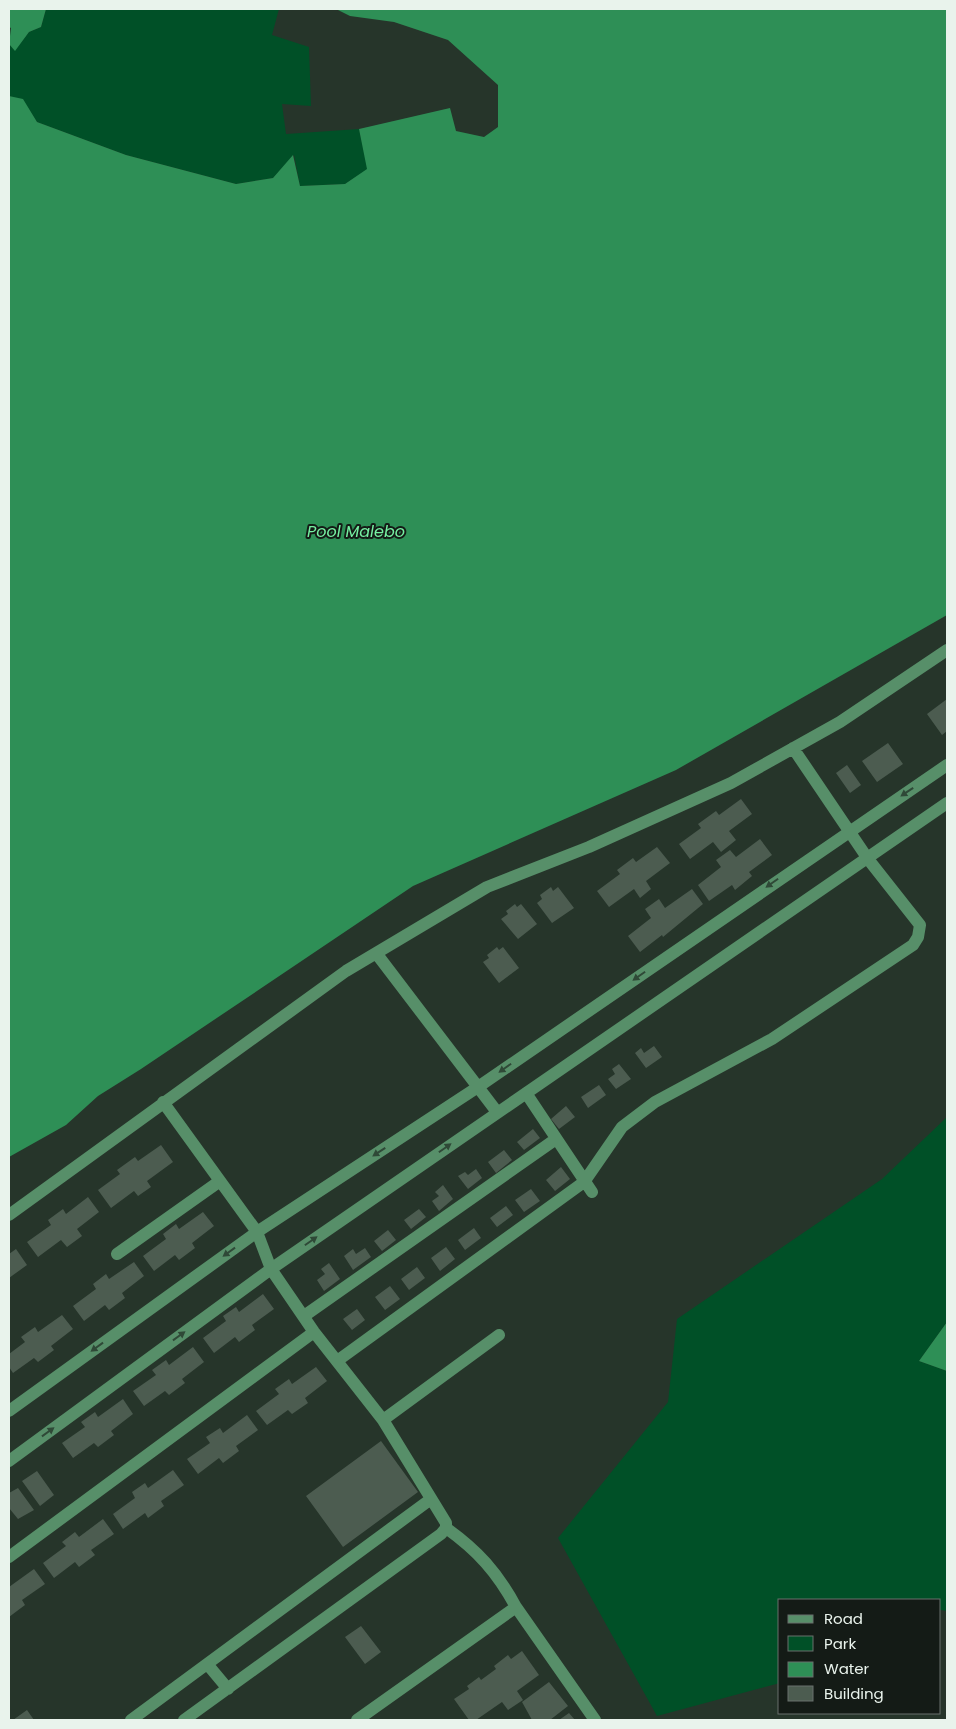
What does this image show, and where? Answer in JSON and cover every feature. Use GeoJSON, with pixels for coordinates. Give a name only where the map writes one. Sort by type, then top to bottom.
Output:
{"type":"FeatureCollection","features":[{"type":"Feature","properties":{"kind":"street"},"geometry":{"type":"LineString","coordinates":[[9,1215],[346,971],[487,887],[589,847],[731,783],[840,722],[947,650]]}},
{"type":"Feature","properties":{"kind":"street"},"geometry":{"type":"LineString","coordinates":[[337,1361],[588,1187],[622,1127],[655,1102],[772,1039],[913,945],[918,937],[920,925],[868,859],[793,748]]}},
{"type":"Feature","properties":{"kind":"street"},"geometry":{"type":"LineString","coordinates":[[9,1411],[257,1232],[478,1087],[947,765]]}},
{"type":"Feature","properties":{"kind":"street"},"geometry":{"type":"LineString","coordinates":[[9,1461],[271,1269],[947,803]]}},
{"type":"Feature","properties":{"kind":"street"},"geometry":{"type":"LineString","coordinates":[[376,953],[497,1112]]}},
{"type":"Feature","properties":{"kind":"street"},"geometry":{"type":"LineString","coordinates":[[526,1092],[588,1187]]}},
{"type":"Feature","properties":{"kind":"street"},"geometry":{"type":"LineString","coordinates":[[163,1102],[257,1232],[271,1269],[314,1332],[383,1420],[431,1499],[446,1528],[479,1553],[503,1583],[516,1607],[595,1720]]}},
{"type":"Feature","properties":{"kind":"street"},"geometry":{"type":"LineString","coordinates":[[304,1316],[556,1139]]}},
{"type":"Feature","properties":{"kind":"street"},"geometry":{"type":"LineString","coordinates":[[117,1254],[220,1181]]}},
{"type":"Feature","properties":{"kind":"street"},"geometry":{"type":"LineString","coordinates":[[9,1556],[314,1332]]}},
{"type":"Feature","properties":{"kind":"street"},"geometry":{"type":"LineString","coordinates":[[383,1420],[499,1335]]}},
{"type":"Feature","properties":{"kind":"street"},"geometry":{"type":"LineString","coordinates":[[132,1720],[431,1499]]}},
{"type":"Feature","properties":{"kind":"street"},"geometry":{"type":"LineString","coordinates":[[184,1720],[441,1534],[446,1528]]}},
{"type":"Feature","properties":{"kind":"street"},"geometry":{"type":"LineString","coordinates":[[357,1720],[516,1607]]}},
{"type":"Feature","properties":{"kind":"street"},"geometry":{"type":"LineString","coordinates":[[208,1665],[228,1689]]}},
{"type":"Feature","properties":{"kind":"green space"},"geometry":{"type":"Polygon","coordinates":[[[46,9],[279,9],[272,35],[309,47],[311,106],[282,104],[286,134],[359,129],[368,169],[345,184],[300,186],[294,155],[273,178],[236,184],[126,155],[37,122],[23,100],[9,96],[9,44],[15,50],[29,32],[41,27],[46,9]]]}},
{"type":"Feature","properties":{"kind":"green space"},"geometry":{"type":"Polygon","coordinates":[[[947,1117],[947,1322],[919,1361],[947,1371],[947,1611],[941,1610],[941,1599],[778,1599],[778,1684],[657,1716],[558,1538],[668,1402],[677,1319],[882,1179],[947,1117]]]}},
{"type":"Feature","properties":{"kind":"water"},"geometry":{"type":"Polygon","coordinates":[[[9,9],[46,9],[41,27],[29,32],[15,51],[9,44],[11,28],[9,27],[9,9]]]}},
{"type":"Feature","properties":{"kind":"water","name":"Pool Malebo"},"geometry":{"type":"Polygon","coordinates":[[[336,9],[947,9],[947,615],[676,770],[413,886],[98,1096],[66,1125],[9,1157],[9,96],[23,99],[37,122],[126,155],[236,184],[273,178],[293,155],[300,186],[345,184],[367,169],[359,129],[450,108],[456,131],[484,137],[498,127],[498,85],[448,40],[394,22],[350,16],[336,9]]]}},
{"type":"Feature","properties":{"kind":"water"},"geometry":{"type":"Polygon","coordinates":[[[947,1322],[947,1371],[919,1361],[947,1322]]]}},
{"type":"Feature","properties":{"kind":"building"},"geometry":{"type":"Polygon","coordinates":[[[947,699],[947,731],[942,735],[927,714],[947,699]]]}},
{"type":"Feature","properties":{"kind":"building"},"geometry":{"type":"Polygon","coordinates":[[[888,743],[903,764],[877,782],[862,761],[888,743]]]}},
{"type":"Feature","properties":{"kind":"building"},"geometry":{"type":"Polygon","coordinates":[[[847,765],[861,785],[850,793],[836,773],[847,765]]]}},
{"type":"Feature","properties":{"kind":"building"},"geometry":{"type":"Polygon","coordinates":[[[741,799],[752,814],[729,831],[736,840],[721,852],[713,842],[690,859],[679,844],[701,828],[698,824],[716,811],[719,815],[741,799]]]}},
{"type":"Feature","properties":{"kind":"building"},"geometry":{"type":"Polygon","coordinates":[[[760,839],[772,855],[749,872],[752,876],[735,890],[732,885],[709,901],[698,885],[721,867],[716,860],[730,850],[736,857],[760,839]]]}},
{"type":"Feature","properties":{"kind":"building"},"geometry":{"type":"Polygon","coordinates":[[[657,847],[670,863],[646,881],[651,889],[640,898],[634,889],[609,907],[597,891],[620,874],[617,870],[633,858],[636,862],[657,847]]]}},
{"type":"Feature","properties":{"kind":"building"},"geometry":{"type":"Polygon","coordinates":[[[551,887],[553,891],[558,887],[574,908],[552,923],[537,903],[542,899],[540,895],[551,887]]]}},
{"type":"Feature","properties":{"kind":"building"},"geometry":{"type":"Polygon","coordinates":[[[692,889],[703,904],[663,937],[662,935],[640,952],[628,936],[651,918],[645,909],[659,899],[665,908],[692,889]]]}},
{"type":"Feature","properties":{"kind":"building"},"geometry":{"type":"Polygon","coordinates":[[[515,904],[517,907],[521,904],[537,924],[518,939],[501,919],[508,914],[506,911],[515,904]]]}},
{"type":"Feature","properties":{"kind":"building"},"geometry":{"type":"Polygon","coordinates":[[[497,947],[499,950],[503,947],[519,968],[499,983],[483,962],[489,958],[487,955],[497,947]]]}},
{"type":"Feature","properties":{"kind":"building"},"geometry":{"type":"Polygon","coordinates":[[[654,1046],[662,1057],[646,1068],[635,1053],[641,1048],[644,1053],[654,1046]]]}},
{"type":"Feature","properties":{"kind":"building"},"geometry":{"type":"Polygon","coordinates":[[[619,1064],[631,1079],[616,1089],[608,1079],[615,1074],[612,1069],[619,1064]]]}},
{"type":"Feature","properties":{"kind":"building"},"geometry":{"type":"Polygon","coordinates":[[[599,1085],[606,1095],[588,1108],[581,1097],[599,1085]]]}},
{"type":"Feature","properties":{"kind":"building"},"geometry":{"type":"Polygon","coordinates":[[[566,1106],[575,1117],[559,1129],[551,1119],[566,1106]]]}},
{"type":"Feature","properties":{"kind":"building"},"geometry":{"type":"Polygon","coordinates":[[[533,1129],[540,1138],[524,1150],[517,1142],[533,1129]]]}},
{"type":"Feature","properties":{"kind":"building"},"geometry":{"type":"Polygon","coordinates":[[[161,1145],[173,1162],[147,1181],[151,1187],[138,1196],[134,1191],[111,1208],[98,1190],[120,1174],[117,1170],[135,1157],[138,1161],[161,1145]]]}},
{"type":"Feature","properties":{"kind":"building"},"geometry":{"type":"Polygon","coordinates":[[[504,1150],[512,1160],[496,1173],[488,1162],[504,1150]]]}},
{"type":"Feature","properties":{"kind":"building"},"geometry":{"type":"Polygon","coordinates":[[[561,1167],[570,1179],[555,1191],[546,1180],[561,1167]]]}},
{"type":"Feature","properties":{"kind":"building"},"geometry":{"type":"Polygon","coordinates":[[[476,1169],[482,1178],[468,1189],[458,1176],[465,1172],[468,1175],[476,1169]]]}},
{"type":"Feature","properties":{"kind":"building"},"geometry":{"type":"Polygon","coordinates":[[[443,1185],[453,1199],[439,1211],[432,1201],[439,1196],[435,1192],[443,1185]]]}},
{"type":"Feature","properties":{"kind":"building"},"geometry":{"type":"Polygon","coordinates":[[[531,1189],[540,1201],[524,1212],[515,1200],[531,1189]]]}},
{"type":"Feature","properties":{"kind":"building"},"geometry":{"type":"Polygon","coordinates":[[[88,1197],[99,1212],[77,1229],[82,1236],[67,1247],[61,1240],[38,1257],[27,1242],[51,1225],[48,1220],[63,1209],[66,1214],[88,1197]]]}},
{"type":"Feature","properties":{"kind":"building"},"geometry":{"type":"Polygon","coordinates":[[[506,1206],[513,1215],[497,1227],[490,1218],[506,1206]]]}},
{"type":"Feature","properties":{"kind":"building"},"geometry":{"type":"Polygon","coordinates":[[[419,1209],[426,1217],[411,1229],[404,1220],[419,1209]]]}},
{"type":"Feature","properties":{"kind":"building"},"geometry":{"type":"Polygon","coordinates":[[[203,1212],[214,1226],[192,1243],[195,1248],[179,1260],[175,1255],[154,1271],[143,1256],[166,1239],[163,1234],[176,1224],[179,1229],[203,1212]]]}},
{"type":"Feature","properties":{"kind":"building"},"geometry":{"type":"Polygon","coordinates":[[[474,1228],[481,1238],[465,1250],[458,1240],[474,1228]]]}},
{"type":"Feature","properties":{"kind":"building"},"geometry":{"type":"Polygon","coordinates":[[[388,1230],[396,1240],[382,1251],[374,1241],[388,1230]]]}},
{"type":"Feature","properties":{"kind":"building"},"geometry":{"type":"Polygon","coordinates":[[[446,1247],[455,1259],[440,1271],[431,1258],[446,1247]]]}},
{"type":"Feature","properties":{"kind":"building"},"geometry":{"type":"Polygon","coordinates":[[[365,1248],[371,1257],[353,1270],[344,1256],[353,1249],[356,1254],[365,1248]]]}},
{"type":"Feature","properties":{"kind":"building"},"geometry":{"type":"Polygon","coordinates":[[[16,1249],[27,1265],[9,1278],[9,1254],[16,1249]]]}},
{"type":"Feature","properties":{"kind":"building"},"geometry":{"type":"Polygon","coordinates":[[[134,1262],[144,1276],[122,1293],[125,1298],[109,1310],[105,1305],[84,1321],[73,1306],[96,1289],[93,1284],[106,1274],[109,1279],[134,1262]]]}},
{"type":"Feature","properties":{"kind":"building"},"geometry":{"type":"Polygon","coordinates":[[[329,1263],[340,1279],[324,1291],[317,1280],[325,1274],[321,1269],[329,1263]]]}},
{"type":"Feature","properties":{"kind":"building"},"geometry":{"type":"Polygon","coordinates":[[[417,1267],[425,1278],[409,1290],[401,1279],[417,1267]]]}},
{"type":"Feature","properties":{"kind":"building"},"geometry":{"type":"Polygon","coordinates":[[[390,1286],[400,1299],[385,1310],[375,1297],[390,1286]]]}},
{"type":"Feature","properties":{"kind":"building"},"geometry":{"type":"Polygon","coordinates":[[[263,1294],[274,1309],[252,1325],[255,1330],[239,1342],[235,1337],[214,1353],[203,1338],[226,1321],[223,1316],[236,1307],[239,1312],[263,1294]]]}},
{"type":"Feature","properties":{"kind":"building"},"geometry":{"type":"Polygon","coordinates":[[[357,1309],[365,1320],[352,1330],[343,1319],[357,1309]]]}},
{"type":"Feature","properties":{"kind":"building"},"geometry":{"type":"Polygon","coordinates":[[[62,1315],[73,1329],[51,1346],[54,1350],[38,1362],[34,1358],[13,1373],[9,1367],[9,1354],[25,1342],[21,1337],[35,1327],[38,1332],[62,1315]]]}},
{"type":"Feature","properties":{"kind":"building"},"geometry":{"type":"Polygon","coordinates":[[[193,1347],[204,1362],[182,1379],[185,1383],[169,1395],[165,1391],[144,1406],[133,1391],[156,1375],[152,1370],[166,1360],[169,1365],[193,1347]]]}},
{"type":"Feature","properties":{"kind":"building"},"geometry":{"type":"Polygon","coordinates":[[[316,1367],[327,1381],[305,1398],[308,1403],[292,1414],[288,1410],[267,1425],[256,1411],[279,1394],[275,1389],[289,1379],[292,1384],[316,1367]]]}},
{"type":"Feature","properties":{"kind":"building"},"geometry":{"type":"Polygon","coordinates":[[[123,1399],[133,1414],[111,1431],[114,1435],[98,1447],[94,1443],[73,1458],[62,1443],[85,1427],[81,1422],[95,1412],[98,1417],[123,1399]]]}},
{"type":"Feature","properties":{"kind":"building"},"geometry":{"type":"Polygon","coordinates":[[[247,1415],[258,1430],[236,1446],[239,1451],[223,1463],[219,1458],[198,1474],[187,1459],[210,1443],[206,1437],[220,1428],[223,1433],[247,1415]]]}},
{"type":"Feature","properties":{"kind":"building"},"geometry":{"type":"Polygon","coordinates":[[[381,1441],[418,1492],[343,1547],[306,1496],[381,1441]]]}},
{"type":"Feature","properties":{"kind":"building"},"geometry":{"type":"Polygon","coordinates":[[[173,1470],[184,1485],[161,1501],[164,1506],[148,1518],[145,1513],[123,1529],[113,1514],[135,1498],[132,1492],[145,1483],[148,1488],[173,1470]]]}},
{"type":"Feature","properties":{"kind":"building"},"geometry":{"type":"Polygon","coordinates":[[[37,1471],[54,1495],[40,1506],[22,1481],[37,1471]]]}},
{"type":"Feature","properties":{"kind":"building"},"geometry":{"type":"Polygon","coordinates":[[[18,1488],[34,1510],[18,1519],[9,1508],[9,1493],[18,1488]]]}},
{"type":"Feature","properties":{"kind":"building"},"geometry":{"type":"Polygon","coordinates":[[[103,1519],[114,1534],[91,1550],[95,1555],[79,1567],[75,1562],[54,1578],[43,1563],[66,1546],[62,1542],[75,1532],[79,1537],[103,1519]]]}},
{"type":"Feature","properties":{"kind":"building"},"geometry":{"type":"Polygon","coordinates":[[[34,1569],[45,1584],[22,1600],[25,1605],[9,1617],[9,1587],[34,1569]]]}},
{"type":"Feature","properties":{"kind":"building"},"geometry":{"type":"Polygon","coordinates":[[[361,1626],[381,1652],[365,1664],[345,1637],[361,1626]]]}},
{"type":"Feature","properties":{"kind":"building"},"geometry":{"type":"Polygon","coordinates":[[[522,1651],[539,1675],[517,1691],[523,1700],[508,1710],[502,1702],[476,1720],[469,1720],[454,1699],[469,1689],[467,1686],[479,1677],[481,1680],[496,1669],[494,1666],[508,1655],[511,1659],[522,1651]]]}},
{"type":"Feature","properties":{"kind":"building"},"geometry":{"type":"Polygon","coordinates":[[[549,1682],[568,1706],[550,1720],[532,1720],[522,1702],[549,1682]]]}},
{"type":"Feature","properties":{"kind":"building"},"geometry":{"type":"Polygon","coordinates":[[[27,1710],[34,1720],[13,1720],[27,1710]]]}},
{"type":"Feature","properties":{"kind":"building"},"geometry":{"type":"Polygon","coordinates":[[[569,1713],[575,1720],[559,1720],[569,1713]]]}}]}
